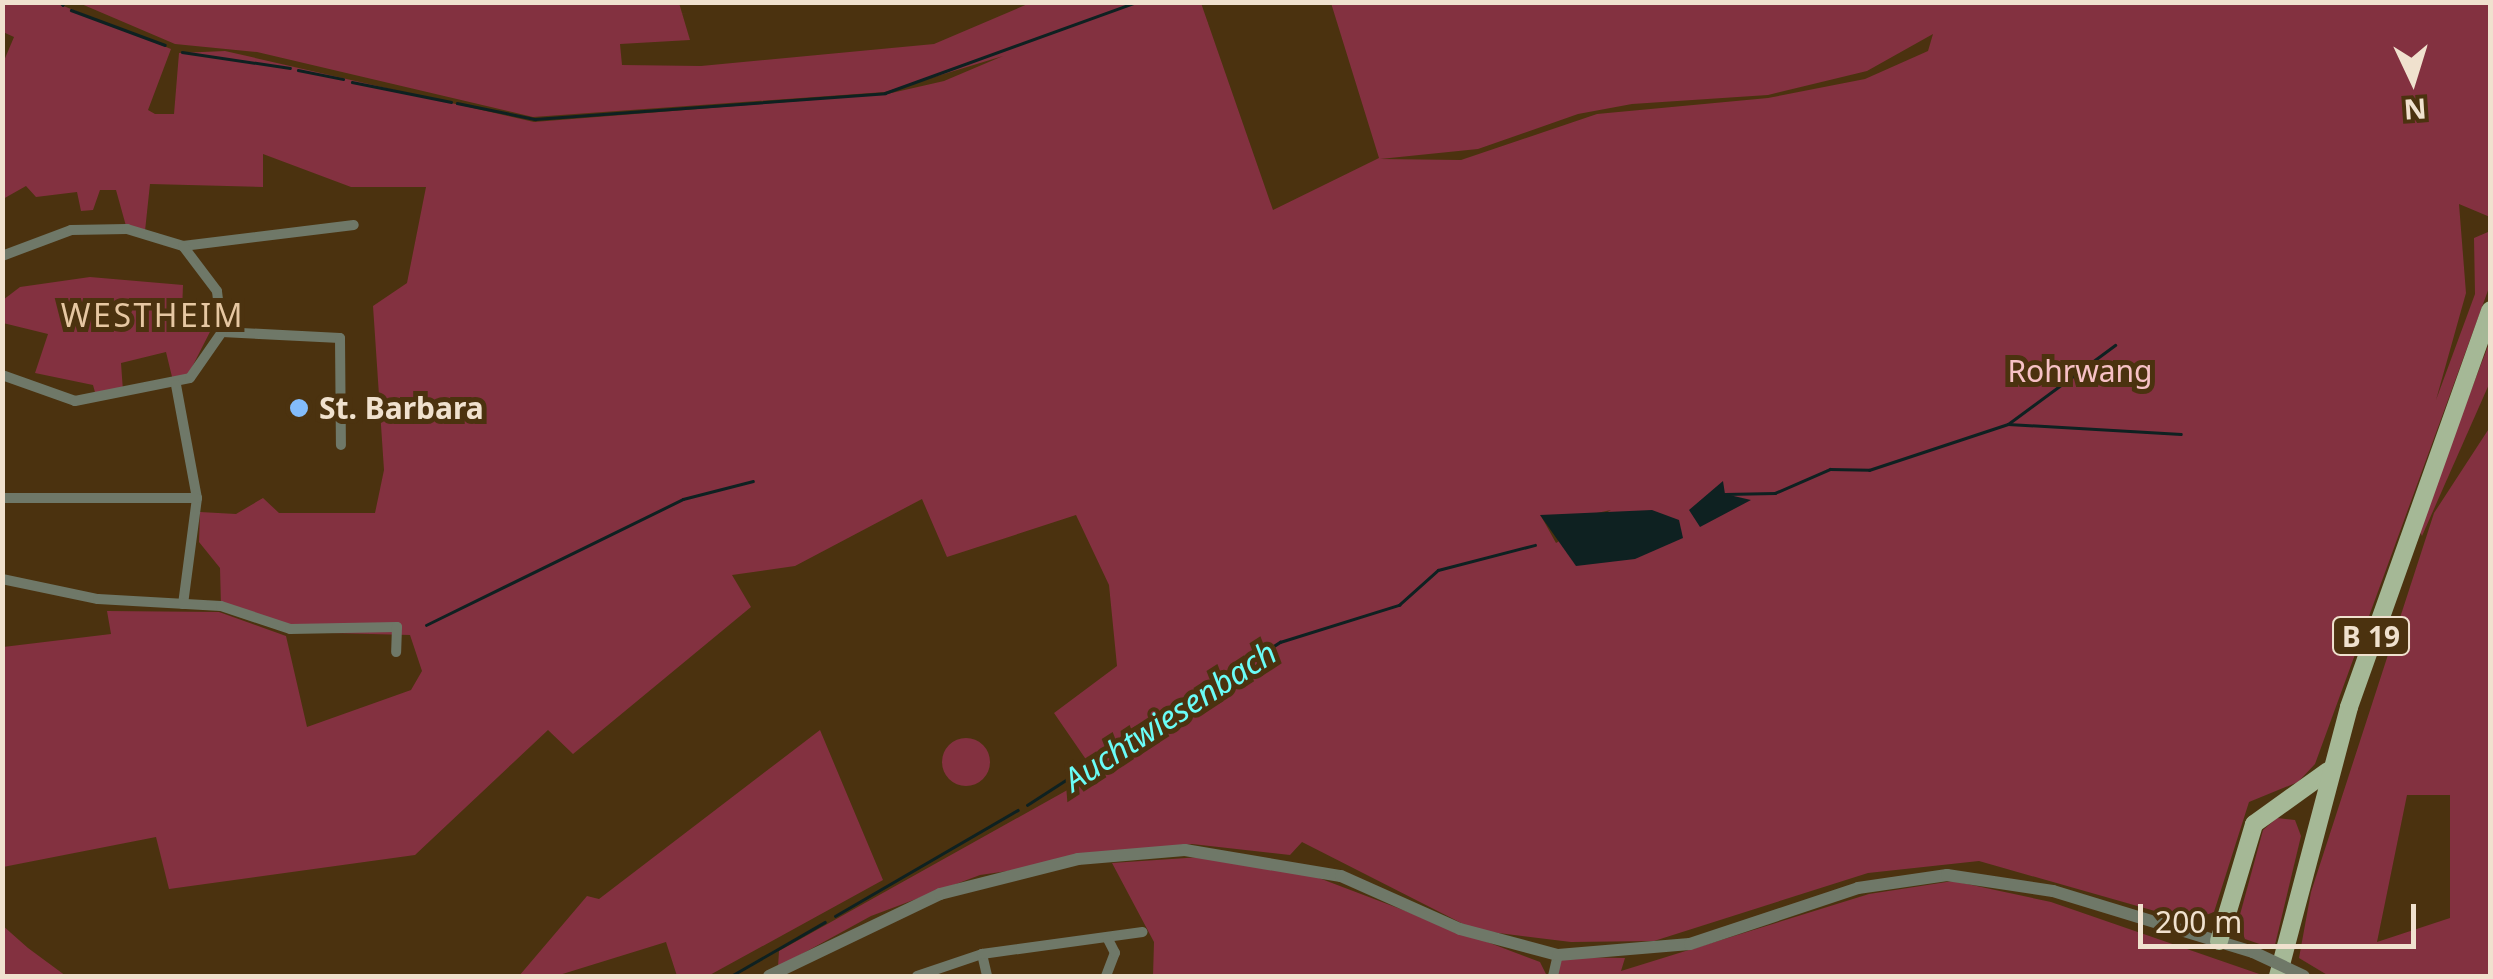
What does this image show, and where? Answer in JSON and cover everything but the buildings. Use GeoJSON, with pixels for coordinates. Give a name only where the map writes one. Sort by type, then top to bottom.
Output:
{"type":"FeatureCollection","features":[{"type":"Feature","properties":{"kind":"main road","name":"B 19"},"geometry":{"type":"LineString","coordinates":[[2278,976],[2330,770],[2490,310]]}},
{"type":"Feature","properties":{"kind":"main road"},"geometry":{"type":"LineString","coordinates":[[2219,940],[2254,824],[2330,770]]}},
{"type":"Feature","properties":{"kind":"main road"},"geometry":{"type":"LineString","coordinates":[[2288,803],[2319,807]]}},
{"type":"Feature","properties":{"kind":"street"},"geometry":{"type":"LineString","coordinates":[[2,256],[71,230],[142,231],[183,246],[354,225]]}},
{"type":"Feature","properties":{"kind":"street"},"geometry":{"type":"LineString","coordinates":[[2,375],[75,401],[176,385],[204,366],[222,332],[217,292],[183,246]]}},
{"type":"Feature","properties":{"kind":"street"},"geometry":{"type":"LineString","coordinates":[[222,332],[340,338],[341,446]]}},
{"type":"Feature","properties":{"kind":"street"},"geometry":{"type":"LineString","coordinates":[[176,385],[197,498],[183,604]]}},
{"type":"Feature","properties":{"kind":"street"},"geometry":{"type":"LineString","coordinates":[[2,498],[197,498]]}},
{"type":"Feature","properties":{"kind":"street"},"geometry":{"type":"LineString","coordinates":[[2,579],[183,604],[290,629],[397,627],[396,652]]}},
{"type":"Feature","properties":{"kind":"street"},"geometry":{"type":"LineString","coordinates":[[770,976],[940,894],[1078,859],[1185,850],[1341,876],[1460,930],[1558,954],[1690,944],[1858,888],[1947,875],[2016,881],[2219,940],[2304,976]]}},
{"type":"Feature","properties":{"kind":"street"},"geometry":{"type":"LineString","coordinates":[[917,976],[982,954],[1144,932]]}},
{"type":"Feature","properties":{"kind":"street"},"geometry":{"type":"LineString","coordinates":[[1106,976],[1115,953],[1108,939]]}},
{"type":"Feature","properties":{"kind":"street"},"geometry":{"type":"LineString","coordinates":[[982,954],[987,976]]}},
{"type":"Feature","properties":{"kind":"street"},"geometry":{"type":"LineString","coordinates":[[1553,976],[1558,954]]}},
{"type":"Feature","properties":{"kind":"green space","name":"Rohrwang"},"geometry":{"type":"Polygon","coordinates":[[[3,3],[56,3],[171,49],[148,110],[155,114],[174,114],[179,53],[225,51],[534,122],[887,94],[944,81],[1003,56],[885,92],[533,117],[257,52],[175,44],[79,3],[679,3],[690,40],[620,44],[622,65],[701,66],[934,44],[1030,3],[1201,3],[1273,210],[1379,158],[1331,3],[2490,3],[2490,217],[2459,204],[2466,293],[2436,400],[2475,294],[2474,238],[2488,232],[2490,285],[2315,764],[2298,782],[2249,802],[2214,912],[2190,921],[1979,861],[1868,873],[1654,941],[1571,942],[1475,930],[1302,842],[1290,855],[1192,844],[980,875],[871,916],[778,967],[779,951],[1096,774],[1054,713],[1117,666],[1109,585],[1076,515],[947,557],[922,499],[795,566],[732,575],[751,607],[573,754],[548,730],[415,855],[169,889],[156,837],[3,867],[3,647],[111,634],[107,611],[219,612],[286,636],[307,727],[411,690],[422,671],[410,635],[292,632],[221,606],[220,568],[199,542],[200,512],[236,514],[263,498],[279,513],[375,513],[384,470],[373,306],[407,283],[426,187],[351,187],[263,154],[263,187],[150,184],[145,231],[126,226],[116,190],[100,190],[93,210],[81,211],[77,192],[36,197],[26,186],[3,199],[3,63],[14,37],[3,32],[3,3]],[[1933,34],[1867,71],[1768,95],[1632,104],[1578,114],[1478,149],[1380,159],[1461,160],[1597,114],[1768,98],[1865,79],[1928,51],[1933,34]],[[1611,510],[1592,514],[1541,516],[1556,543],[1611,510]]]}},
{"type":"Feature","properties":{"kind":"green space"},"geometry":{"type":"Polygon","coordinates":[[[90,277],[183,285],[182,312],[216,320],[188,375],[173,381],[166,352],[121,363],[123,391],[96,396],[93,385],[35,373],[48,334],[3,323],[3,300],[20,287],[90,277]]]}},
{"type":"Feature","properties":{"kind":"green space"},"geometry":{"type":"Polygon","coordinates":[[[2490,341],[2490,382],[2422,536],[2418,528],[2490,341]]]}},
{"type":"Feature","properties":{"kind":"green space"},"geometry":{"type":"Polygon","coordinates":[[[2490,427],[2490,976],[2329,976],[2299,958],[2311,892],[2434,513],[2490,427]],[[2407,795],[2377,942],[2450,918],[2450,795],[2407,795]]]}},
{"type":"Feature","properties":{"kind":"green space"},"geometry":{"type":"Polygon","coordinates":[[[820,730],[883,880],[708,976],[677,976],[666,942],[556,976],[519,976],[587,896],[599,899],[820,730]]]}},
{"type":"Feature","properties":{"kind":"green space"},"geometry":{"type":"Polygon","coordinates":[[[966,738],[983,745],[990,762],[983,779],[966,786],[949,779],[942,762],[949,745],[966,738]]]}},
{"type":"Feature","properties":{"kind":"green space"},"geometry":{"type":"Polygon","coordinates":[[[2277,818],[2295,820],[2301,836],[2274,949],[2245,939],[2238,922],[2263,830],[2277,818]]]}},
{"type":"Feature","properties":{"kind":"green space"},"geometry":{"type":"Polygon","coordinates":[[[1201,857],[1311,875],[1540,962],[1547,976],[1153,976],[1154,942],[1112,863],[1201,857]]]}},
{"type":"Feature","properties":{"kind":"green space"},"geometry":{"type":"Polygon","coordinates":[[[1953,881],[2051,902],[2265,976],[1557,976],[1561,957],[1625,958],[1621,971],[1869,894],[1953,881]]]}},
{"type":"Feature","properties":{"kind":"green space"},"geometry":{"type":"Polygon","coordinates":[[[2,925],[28,948],[66,976],[3,976],[2,925]]]}},
{"type":"Feature","properties":{"kind":"water"},"geometry":{"type":"Polygon","coordinates":[[[1723,481],[1725,494],[1751,500],[1700,527],[1689,510],[1723,481]]]}},
{"type":"Feature","properties":{"kind":"water"},"geometry":{"type":"Polygon","coordinates":[[[1652,510],[1679,520],[1683,538],[1635,559],[1576,566],[1540,515],[1652,510]]]}},
{"type":"Feature","properties":{"kind":"waterway"},"geometry":{"type":"LineString","coordinates":[[60,2],[63,5]]}},
{"type":"Feature","properties":{"kind":"waterway"},"geometry":{"type":"LineString","coordinates":[[457,103],[535,119],[885,93],[1137,2]]}},
{"type":"Feature","properties":{"kind":"waterway"},"geometry":{"type":"LineString","coordinates":[[71,10],[165,45]]}},
{"type":"Feature","properties":{"kind":"waterway"},"geometry":{"type":"LineString","coordinates":[[182,52],[290,68]]}},
{"type":"Feature","properties":{"kind":"waterway"},"geometry":{"type":"LineString","coordinates":[[298,70],[343,79]]}},
{"type":"Feature","properties":{"kind":"waterway"},"geometry":{"type":"LineString","coordinates":[[352,82],[451,102]]}},
{"type":"Feature","properties":{"kind":"waterway"},"geometry":{"type":"LineString","coordinates":[[2008,424],[2115,345]]}},
{"type":"Feature","properties":{"kind":"waterway","name":"Auchtwiesenbach"},"geometry":{"type":"LineString","coordinates":[[1725,494],[1775,493],[1830,469],[1869,470],[2008,424],[2181,434]]}},
{"type":"Feature","properties":{"kind":"waterway"},"geometry":{"type":"LineString","coordinates":[[426,625],[683,499],[753,481]]}},
{"type":"Feature","properties":{"kind":"waterway","name":"Auchtwiesenbach"},"geometry":{"type":"LineString","coordinates":[[1027,805],[1280,642],[1399,605],[1438,570],[1535,545]]}},
{"type":"Feature","properties":{"kind":"waterway","name":"Auchtwiesenbach"},"geometry":{"type":"LineString","coordinates":[[835,916],[1018,810]]}},
{"type":"Feature","properties":{"kind":"waterway","name":"Auchtwiesenbach"},"geometry":{"type":"LineString","coordinates":[[731,976],[825,922]]}},
{"type":"Feature","properties":{"kind":"place","name":"St. Barbara"},"geometry":{"type":"Point","coordinates":[299,408]}},
{"type":"Feature","properties":{"kind":"district","name":"WESTHEIM"},"geometry":{"type":"Point","coordinates":[153,315]}}]}
